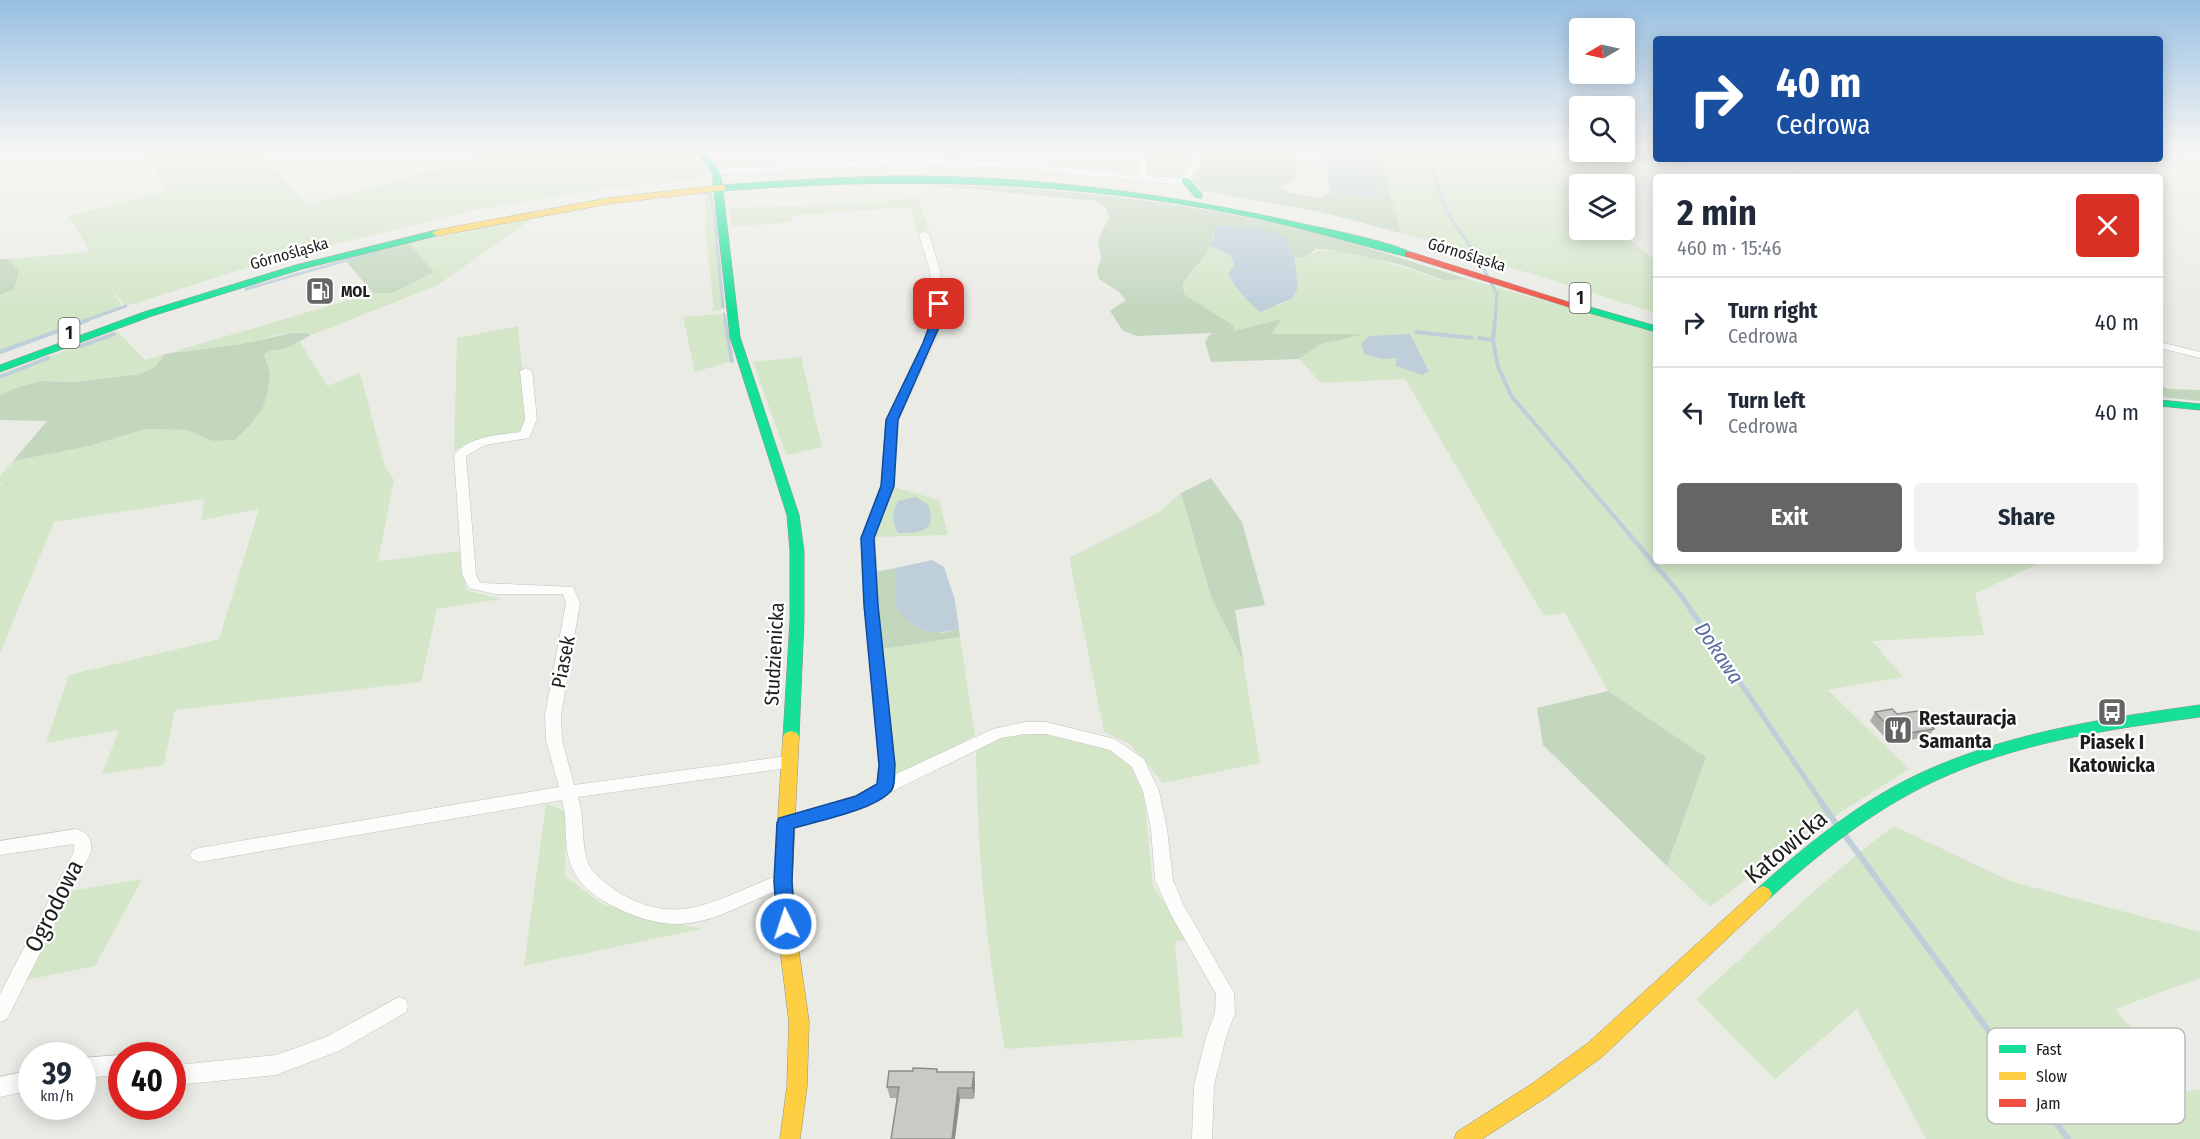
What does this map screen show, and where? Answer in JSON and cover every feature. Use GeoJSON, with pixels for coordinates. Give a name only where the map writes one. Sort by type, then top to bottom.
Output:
{"type":"FeatureCollection","features":[{"type":"Feature","properties":{"kind":"main road","name":"Górnośląska"},"geometry":{"type":"LineString","coordinates":[[0,360],[190,291],[378,238],[459,219],[543,203]]}},
{"type":"Feature","properties":{"kind":"main road","name":"Górnośląska"},"geometry":{"type":"LineString","coordinates":[[0,369],[232,286],[344,254],[474,223],[588,203]]}},
{"type":"Feature","properties":{"kind":"main road","name":"Studzienicka"},"geometry":{"type":"LineString","coordinates":[[721,203],[735,337],[793,515],[797,550],[797,620],[783,881],[786,924],[799,1022],[796,1086],[790,1139]]}},
{"type":"Feature","properties":{"kind":"main road","name":"Górnośląska"},"geometry":{"type":"LineString","coordinates":[[1189,203],[1278,218],[1472,269]]}},
{"type":"Feature","properties":{"kind":"main road","name":"Górnośląska"},"geometry":{"type":"LineString","coordinates":[[1235,203],[1314,219],[1653,328]]}},
{"type":"Feature","properties":{"kind":"main road","name":"Górnośląska"},"geometry":{"type":"LineString","coordinates":[[1506,280],[1653,319]]}},
{"type":"Feature","properties":{"kind":"main road"},"geometry":{"type":"LineString","coordinates":[[228,303],[224,299],[232,286]]}},
{"type":"Feature","properties":{"kind":"main road"},"geometry":{"type":"LineString","coordinates":[[129,321],[166,322]]}},
{"type":"Feature","properties":{"kind":"main road"},"geometry":{"type":"LineString","coordinates":[[2163,403],[2200,407]]}},
{"type":"Feature","properties":{"kind":"main road"},"geometry":{"type":"LineString","coordinates":[[2163,413],[2200,417]]}},
{"type":"Feature","properties":{"kind":"main road","name":"Katowicka"},"geometry":{"type":"LineString","coordinates":[[1464,1139],[1554,1082],[1611,1037],[1746,909],[1823,843],[1896,794],[1934,775],[1981,756],[2081,729],[2200,711]]}},
{"type":"Feature","properties":{"kind":"street"},"geometry":{"type":"LineString","coordinates":[[885,788],[887,765],[871,605],[868,538],[887,486],[892,420],[939,316],[935,271],[924,234]]}},
{"type":"Feature","properties":{"kind":"street"},"geometry":{"type":"LineString","coordinates":[[2163,346],[2200,355]]}},
{"type":"Feature","properties":{"kind":"street","name":"Piasek"},"geometry":{"type":"LineString","coordinates":[[526,371],[531,419],[525,435],[478,443],[466,448],[460,455],[469,574],[474,585],[488,590],[537,587],[567,590],[573,603],[553,714],[554,741],[574,814],[580,865],[595,885],[618,901],[655,914],[675,918],[693,917],[710,912],[762,887],[783,881]]}},
{"type":"Feature","properties":{"kind":"street"},"geometry":{"type":"LineString","coordinates":[[785,823],[861,802],[998,733],[1024,728],[1046,728],[1115,745],[1138,763],[1151,791],[1159,829],[1164,880],[1176,908],[1225,993],[1225,1013],[1216,1037],[1204,1085],[1202,1139]]}},
{"type":"Feature","properties":{"kind":"street"},"geometry":{"type":"LineString","coordinates":[[200,855],[568,792],[788,762]]}},
{"type":"Feature","properties":{"kind":"street","name":"Ogrodowa"},"geometry":{"type":"LineString","coordinates":[[0,848],[76,836],[83,841],[82,852],[0,1014]]}},
{"type":"Feature","properties":{"kind":"street"},"geometry":{"type":"LineString","coordinates":[[186,1074],[276,1065],[332,1044],[399,1006]]}},
{"type":"Feature","properties":{"kind":"street"},"geometry":{"type":"LineString","coordinates":[[0,1088],[18,1084]]}},
{"type":"Feature","properties":{"kind":"green space"},"geometry":{"type":"Polygon","coordinates":[[[117,203],[306,203],[308,205],[515,203],[473,210],[272,260],[126,306],[111,289],[122,306],[0,352],[0,295],[14,289],[19,273],[9,259],[90,252],[69,216],[117,203]]]}},
{"type":"Feature","properties":{"kind":"green space"},"geometry":{"type":"Polygon","coordinates":[[[705,203],[714,203],[725,308],[709,312],[714,308],[706,238],[705,203]]]}},
{"type":"Feature","properties":{"kind":"green space"},"geometry":{"type":"Polygon","coordinates":[[[919,203],[929,230],[918,232],[910,207],[793,215],[791,222],[731,227],[731,208],[919,203]]]}},
{"type":"Feature","properties":{"kind":"green space"},"geometry":{"type":"Polygon","coordinates":[[[1099,203],[1165,203],[1239,216],[1283,225],[1375,250],[1467,279],[1444,280],[1402,265],[1330,249],[1316,249],[1304,258],[1293,257],[1291,244],[1213,227],[1211,245],[1182,285],[1185,295],[1234,326],[1233,331],[1281,319],[1272,334],[1365,334],[1321,344],[1299,359],[1211,362],[1205,342],[1211,333],[1137,336],[1123,331],[1110,311],[1126,300],[1119,292],[1099,279],[1097,271],[1101,258],[1098,240],[1109,217],[1107,210],[1099,203]]]}},
{"type":"Feature","properties":{"kind":"green space"},"geometry":{"type":"Polygon","coordinates":[[[1271,203],[1393,203],[1401,233],[1321,212],[1271,203]]]}},
{"type":"Feature","properties":{"kind":"green space"},"geometry":{"type":"Polygon","coordinates":[[[1393,203],[1569,203],[1569,240],[1630,240],[1653,259],[1653,312],[1401,233],[1393,203]]]}},
{"type":"Feature","properties":{"kind":"green space"},"geometry":{"type":"Polygon","coordinates":[[[532,219],[436,286],[311,335],[286,334],[241,344],[166,354],[373,293],[392,293],[408,243],[532,219]]]}},
{"type":"Feature","properties":{"kind":"green space"},"geometry":{"type":"Polygon","coordinates":[[[408,243],[434,272],[392,293],[373,293],[344,259],[408,243]]]}},
{"type":"Feature","properties":{"kind":"green space"},"geometry":{"type":"Polygon","coordinates":[[[1210,246],[1230,255],[1236,265],[1279,306],[1290,299],[1298,288],[1293,257],[1304,258],[1322,249],[1347,251],[1444,280],[1467,279],[1653,331],[1653,564],[2037,564],[1975,594],[1984,635],[1872,641],[1903,677],[1828,690],[1909,769],[1794,842],[1710,907],[1667,866],[1706,757],[1608,691],[1565,613],[1544,616],[1405,379],[1321,383],[1299,359],[1321,344],[1361,334],[1272,334],[1280,319],[1233,331],[1233,326],[1185,295],[1182,285],[1210,246]]]}},
{"type":"Feature","properties":{"kind":"green space"},"geometry":{"type":"Polygon","coordinates":[[[0,259],[9,259],[19,272],[14,289],[0,295],[0,259]]]}},
{"type":"Feature","properties":{"kind":"green space"},"geometry":{"type":"Polygon","coordinates":[[[721,314],[732,361],[695,372],[683,317],[721,314]]]}},
{"type":"Feature","properties":{"kind":"green space"},"geometry":{"type":"Polygon","coordinates":[[[518,326],[527,418],[523,430],[479,439],[454,451],[457,338],[518,326]]]}},
{"type":"Feature","properties":{"kind":"green space"},"geometry":{"type":"Polygon","coordinates":[[[117,331],[145,360],[165,354],[155,367],[140,374],[75,382],[40,381],[0,395],[0,375],[117,331]]]}},
{"type":"Feature","properties":{"kind":"green space"},"geometry":{"type":"Polygon","coordinates":[[[292,333],[311,335],[287,348],[264,354],[270,374],[263,407],[251,424],[235,440],[213,441],[187,430],[146,429],[89,446],[13,461],[47,421],[0,420],[0,395],[40,381],[75,382],[140,374],[155,367],[165,354],[241,344],[292,333]]]}},
{"type":"Feature","properties":{"kind":"green space"},"geometry":{"type":"Polygon","coordinates":[[[300,342],[327,386],[360,373],[385,467],[394,480],[378,561],[461,551],[466,590],[501,599],[437,609],[421,682],[175,710],[164,765],[102,774],[119,730],[46,743],[69,675],[219,639],[259,509],[202,520],[204,499],[54,522],[0,653],[0,486],[2,483],[0,483],[0,476],[13,461],[89,446],[146,429],[187,430],[213,441],[235,440],[251,424],[267,395],[270,374],[264,354],[300,342]]]}},
{"type":"Feature","properties":{"kind":"green space"},"geometry":{"type":"Polygon","coordinates":[[[801,357],[822,447],[786,455],[753,362],[801,357]]]}},
{"type":"Feature","properties":{"kind":"green space"},"geometry":{"type":"Polygon","coordinates":[[[2163,387],[2200,390],[2200,401],[2163,397],[2163,387]]]}},
{"type":"Feature","properties":{"kind":"green space"},"geometry":{"type":"Polygon","coordinates":[[[1211,478],[1242,522],[1265,605],[1235,610],[1243,660],[1212,600],[1181,493],[1211,478]]]}},
{"type":"Feature","properties":{"kind":"green space"},"geometry":{"type":"Polygon","coordinates":[[[893,487],[939,500],[948,535],[875,537],[893,487]]]}},
{"type":"Feature","properties":{"kind":"green space"},"geometry":{"type":"Polygon","coordinates":[[[1181,493],[1212,600],[1243,660],[1260,763],[1163,783],[1130,744],[1104,732],[1069,558],[1159,512],[1181,493]]]}},
{"type":"Feature","properties":{"kind":"green space"},"geometry":{"type":"Polygon","coordinates":[[[896,568],[896,607],[942,633],[959,629],[960,637],[883,649],[875,572],[896,568]]]}},
{"type":"Feature","properties":{"kind":"green space"},"geometry":{"type":"Polygon","coordinates":[[[960,637],[975,736],[896,775],[883,649],[960,637]]]}},
{"type":"Feature","properties":{"kind":"green space"},"geometry":{"type":"Polygon","coordinates":[[[1608,691],[1706,757],[1667,866],[1543,745],[1537,708],[1608,691]]]}},
{"type":"Feature","properties":{"kind":"green space"},"geometry":{"type":"Polygon","coordinates":[[[1043,734],[1107,749],[1129,763],[1144,796],[1153,886],[1190,940],[1175,941],[1183,1037],[1005,1049],[984,898],[978,823],[976,747],[1001,736],[1043,734]]]}},
{"type":"Feature","properties":{"kind":"green space"},"geometry":{"type":"Polygon","coordinates":[[[546,803],[566,812],[565,876],[602,904],[701,929],[524,966],[546,803]]]}},
{"type":"Feature","properties":{"kind":"green space"},"geometry":{"type":"Polygon","coordinates":[[[1894,826],[2010,881],[2200,932],[2200,978],[2115,1009],[2131,1028],[1987,1028],[1987,1124],[2185,1124],[2185,1091],[2200,1089],[2200,1139],[1926,1139],[1857,1009],[1775,1079],[1696,999],[1818,888],[1894,826]]]}},
{"type":"Feature","properties":{"kind":"green space"},"geometry":{"type":"Polygon","coordinates":[[[142,879],[95,966],[26,980],[70,891],[142,879]]]}},
{"type":"Feature","properties":{"kind":"water"},"geometry":{"type":"Polygon","coordinates":[[[1213,226],[1256,228],[1278,234],[1286,239],[1294,256],[1298,288],[1291,299],[1260,312],[1255,308],[1228,274],[1235,265],[1230,255],[1210,246],[1214,236],[1213,226]]]}},
{"type":"Feature","properties":{"kind":"water"},"geometry":{"type":"Polygon","coordinates":[[[1410,334],[1429,371],[1422,375],[1396,366],[1396,358],[1383,359],[1364,354],[1361,344],[1369,336],[1410,334]]]}},
{"type":"Feature","properties":{"kind":"water"},"geometry":{"type":"Polygon","coordinates":[[[916,497],[928,505],[931,521],[929,526],[920,531],[898,533],[894,525],[894,517],[898,501],[916,497]]]}},
{"type":"Feature","properties":{"kind":"water"},"geometry":{"type":"Polygon","coordinates":[[[932,560],[944,567],[955,600],[959,629],[939,632],[923,630],[910,622],[896,607],[896,568],[932,560]]]}},
{"type":"Feature","properties":{"kind":"building"},"geometry":{"type":"Polygon","coordinates":[[[1892,709],[1897,714],[1918,711],[1934,729],[1896,735],[1875,712],[1892,709]]]}},
{"type":"Feature","properties":{"kind":"building"},"geometry":{"type":"Polygon","coordinates":[[[913,1068],[937,1069],[937,1072],[974,1072],[972,1088],[958,1088],[952,1139],[891,1139],[899,1087],[887,1087],[889,1071],[913,1071],[913,1068]]]}},
{"type":"Feature","properties":{"kind":"waterway","name":"Dokawa"},"geometry":{"type":"LineString","coordinates":[[1443,203],[1478,258],[1497,294],[1495,321]]}},
{"type":"Feature","properties":{"kind":"waterway"},"geometry":{"type":"LineString","coordinates":[[714,210],[723,307]]}},
{"type":"Feature","properties":{"kind":"waterway"},"geometry":{"type":"LineString","coordinates":[[246,289],[379,251]]}},
{"type":"Feature","properties":{"kind":"waterway"},"geometry":{"type":"LineString","coordinates":[[84,321],[126,306]]}},
{"type":"Feature","properties":{"kind":"waterway"},"geometry":{"type":"LineString","coordinates":[[724,314],[725,321]]}},
{"type":"Feature","properties":{"kind":"waterway"},"geometry":{"type":"LineString","coordinates":[[0,352],[88,320]]}},
{"type":"Feature","properties":{"kind":"waterway"},"geometry":{"type":"LineString","coordinates":[[725,320],[732,361]]}},
{"type":"Feature","properties":{"kind":"waterway","name":"Dokawa"},"geometry":{"type":"LineString","coordinates":[[1493,340],[1495,320]]}},
{"type":"Feature","properties":{"kind":"waterway"},"geometry":{"type":"LineString","coordinates":[[1416,332],[1472,338]]}},
{"type":"Feature","properties":{"kind":"waterway"},"geometry":{"type":"LineString","coordinates":[[81,346],[114,334]]}},
{"type":"Feature","properties":{"kind":"waterway"},"geometry":{"type":"LineString","coordinates":[[1479,338],[1493,340]]}},
{"type":"Feature","properties":{"kind":"waterway","name":"Dokawa"},"geometry":{"type":"LineString","coordinates":[[1493,340],[1498,367],[1512,397],[1630,535]]}},
{"type":"Feature","properties":{"kind":"waterway"},"geometry":{"type":"LineString","coordinates":[[0,377],[48,358]]}},
{"type":"Feature","properties":{"kind":"waterway","name":"Dokawa"},"geometry":{"type":"LineString","coordinates":[[1629,534],[1653,562]]}},
{"type":"Feature","properties":{"kind":"waterway","name":"Dokawa"},"geometry":{"type":"LineString","coordinates":[[1654,564],[1680,594],[1822,803]]}},
{"type":"Feature","properties":{"kind":"waterway","name":"Dokawa"},"geometry":{"type":"LineString","coordinates":[[1821,802],[1837,825]]}},
{"type":"Feature","properties":{"kind":"waterway","name":"Dokawa"},"geometry":{"type":"LineString","coordinates":[[1844,834],[1987,1029]]}},
{"type":"Feature","properties":{"kind":"waterway","name":"Dokawa"},"geometry":{"type":"LineString","coordinates":[[2057,1124],[2068,1139]]}},
{"type":"Feature","properties":{"kind":"traffic: fast"},"geometry":{"type":"LineString","coordinates":[[720,203],[735,337],[793,515],[797,551],[797,620],[791,737]]}},
{"type":"Feature","properties":{"kind":"traffic: fast"},"geometry":{"type":"LineString","coordinates":[[1190,203],[1325,231],[1408,254]]}},
{"type":"Feature","properties":{"kind":"traffic: fast"},"geometry":{"type":"LineString","coordinates":[[0,369],[148,314],[299,267],[437,233]]}},
{"type":"Feature","properties":{"kind":"traffic: fast"},"geometry":{"type":"LineString","coordinates":[[1576,306],[1653,328]]}},
{"type":"Feature","properties":{"kind":"traffic: fast"},"geometry":{"type":"LineString","coordinates":[[2163,403],[2200,407]]}},
{"type":"Feature","properties":{"kind":"traffic: fast"},"geometry":{"type":"LineString","coordinates":[[1763,894],[1842,829],[1894,795],[1929,776],[2004,748],[2042,738],[2121,722],[2200,711]]}},
{"type":"Feature","properties":{"kind":"traffic: slow"},"geometry":{"type":"LineString","coordinates":[[437,233],[596,203]]}},
{"type":"Feature","properties":{"kind":"traffic: slow"},"geometry":{"type":"LineString","coordinates":[[790,1139],[797,1086],[799,1022],[786,924],[783,881],[791,737]]}},
{"type":"Feature","properties":{"kind":"traffic: slow"},"geometry":{"type":"LineString","coordinates":[[1464,1139],[1540,1090],[1595,1050],[1763,894]]}},
{"type":"Feature","properties":{"kind":"traffic: jam"},"geometry":{"type":"LineString","coordinates":[[1408,254],[1576,306]]}},
{"type":"Feature","properties":{"kind":"place","name":"MOL"},"geometry":{"type":"Point","coordinates":[320,291]}},
{"type":"Feature","properties":{"kind":"place","name":"Piasek I Katowicka"},"geometry":{"type":"Point","coordinates":[2112,712]}},
{"type":"Feature","properties":{"kind":"place","name":"Restauracja Samanta"},"geometry":{"type":"Point","coordinates":[1898,730]}},
{"type":"Feature","properties":{"kind":"route"},"geometry":{"type":"LineString","coordinates":[[786,924],[783,881],[785,823],[861,802],[885,788],[887,765],[871,605],[868,538],[887,486],[892,420],[929,343],[939,316],[939,304]]}}]}
